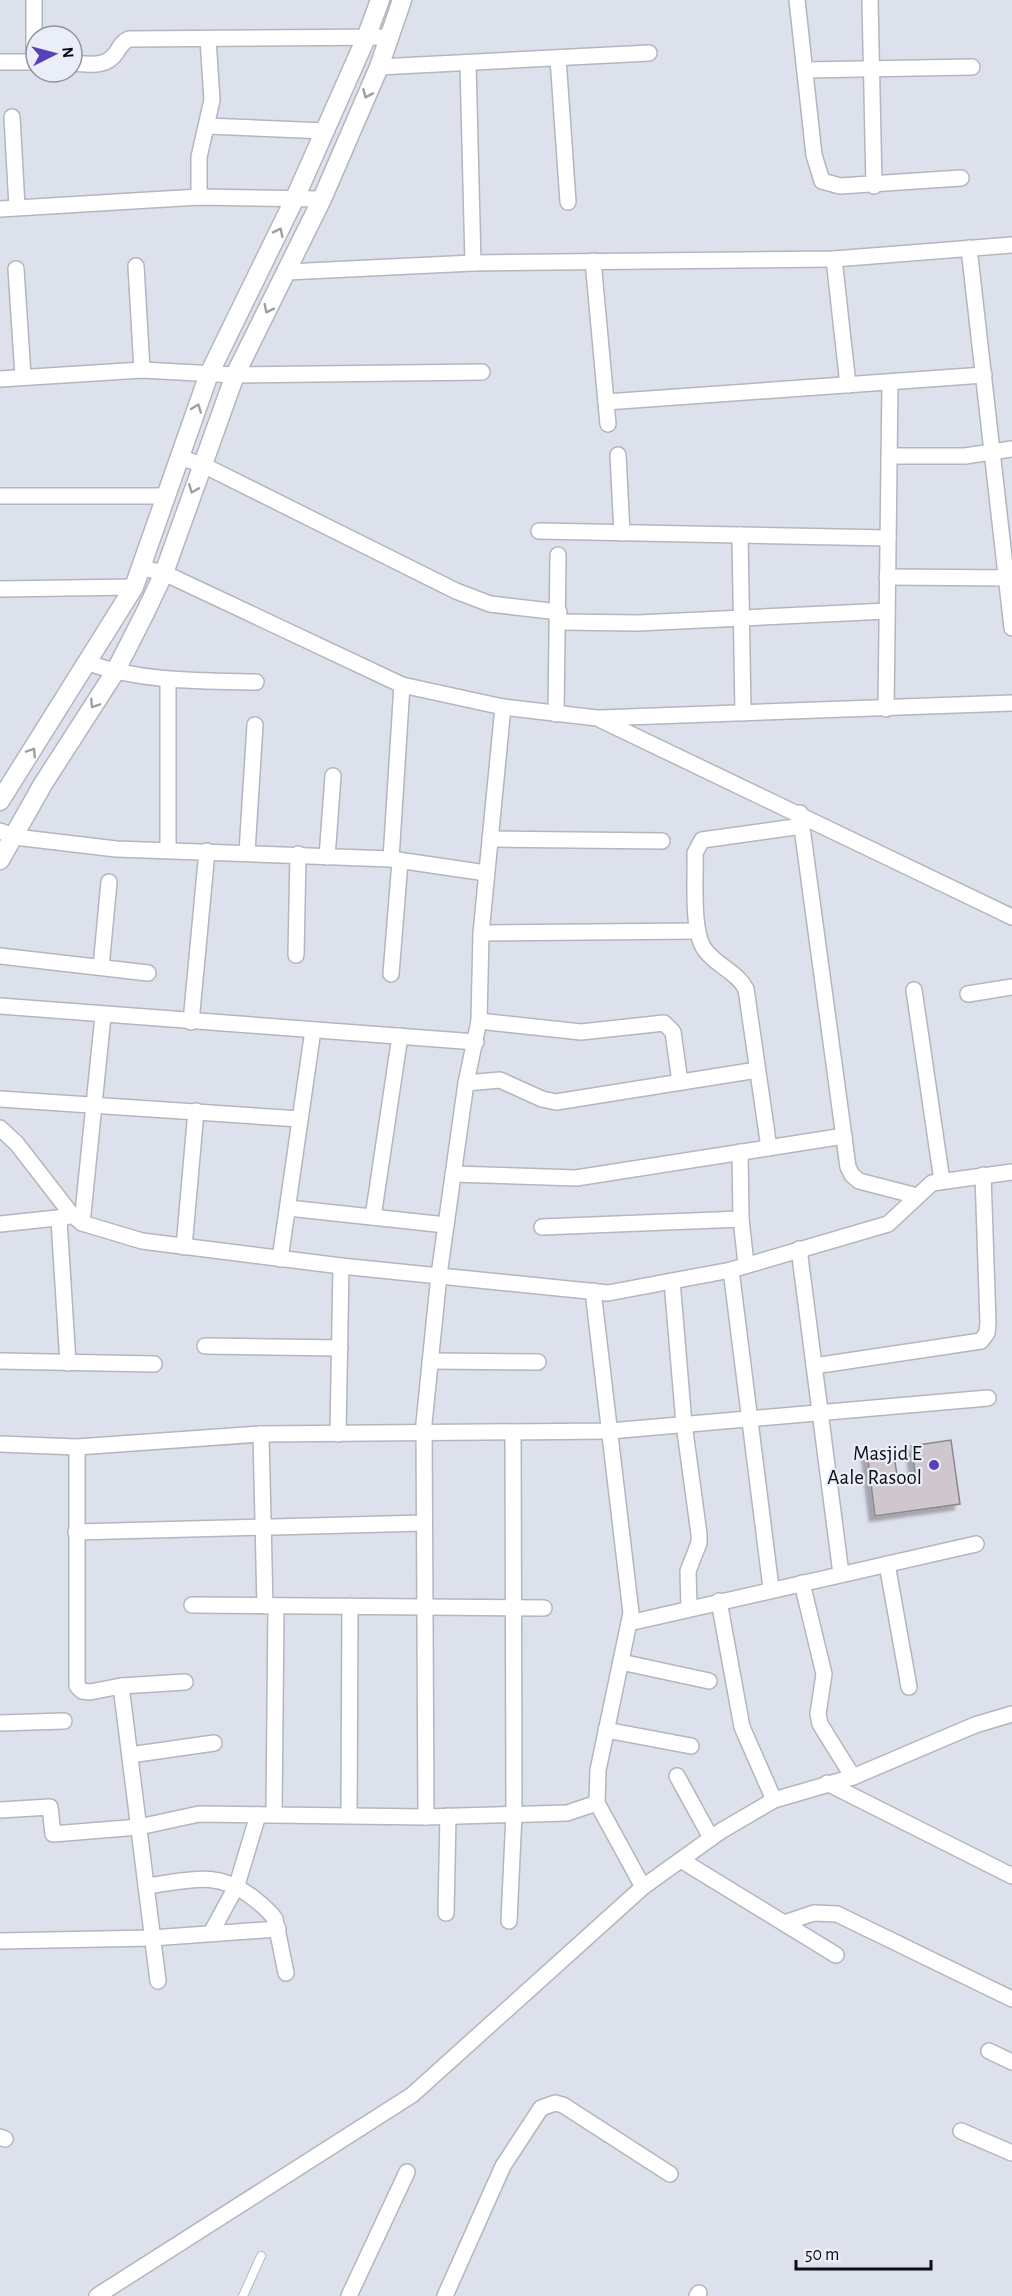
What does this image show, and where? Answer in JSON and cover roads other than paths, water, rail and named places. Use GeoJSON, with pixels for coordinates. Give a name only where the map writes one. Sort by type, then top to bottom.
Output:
{"type":"FeatureCollection","features":[{"type":"Feature","properties":{"kind":"street"},"geometry":{"type":"LineString","coordinates":[[34,0],[34,24]]}},
{"type":"Feature","properties":{"kind":"street"},"geometry":{"type":"LineString","coordinates":[[0,801],[135,587],[209,374],[296,198],[366,38],[380,0]]}},
{"type":"Feature","properties":{"kind":"street"},"geometry":{"type":"LineString","coordinates":[[0,860],[7,834],[43,784],[115,672],[164,573],[236,375],[322,198],[379,67],[402,0]]}},
{"type":"Feature","properties":{"kind":"street"},"geometry":{"type":"LineString","coordinates":[[797,0],[814,155],[822,181],[840,186],[874,186],[961,178]]}},
{"type":"Feature","properties":{"kind":"street"},"geometry":{"type":"LineString","coordinates":[[870,0],[874,186]]}},
{"type":"Feature","properties":{"kind":"street"},"geometry":{"type":"LineString","coordinates":[[84,63],[107,62],[129,39],[391,37]]}},
{"type":"Feature","properties":{"kind":"street"},"geometry":{"type":"LineString","coordinates":[[199,197],[199,157],[212,100],[208,39]]}},
{"type":"Feature","properties":{"kind":"street"},"geometry":{"type":"LineString","coordinates":[[379,67],[650,52]]}},
{"type":"Feature","properties":{"kind":"street"},"geometry":{"type":"LineString","coordinates":[[558,58],[568,202]]}},
{"type":"Feature","properties":{"kind":"street"},"geometry":{"type":"LineString","coordinates":[[0,62],[24,62]]}},
{"type":"Feature","properties":{"kind":"street"},"geometry":{"type":"LineString","coordinates":[[468,63],[473,263]]}},
{"type":"Feature","properties":{"kind":"street"},"geometry":{"type":"LineString","coordinates":[[805,70],[972,67]]}},
{"type":"Feature","properties":{"kind":"street"},"geometry":{"type":"LineString","coordinates":[[12,117],[17,207]]}},
{"type":"Feature","properties":{"kind":"street"},"geometry":{"type":"LineString","coordinates":[[207,126],[325,131]]}},
{"type":"Feature","properties":{"kind":"street"},"geometry":{"type":"LineString","coordinates":[[0,209],[199,197],[322,198]]}},
{"type":"Feature","properties":{"kind":"street"},"geometry":{"type":"LineString","coordinates":[[287,272],[473,263],[834,259],[1012,245]]}},
{"type":"Feature","properties":{"kind":"street"},"geometry":{"type":"LineString","coordinates":[[969,248],[1009,578],[1012,628]]}},
{"type":"Feature","properties":{"kind":"street"},"geometry":{"type":"LineString","coordinates":[[834,259],[848,385]]}},
{"type":"Feature","properties":{"kind":"street"},"geometry":{"type":"LineString","coordinates":[[593,261],[608,424]]}},
{"type":"Feature","properties":{"kind":"street"},"geometry":{"type":"LineString","coordinates":[[136,266],[142,370]]}},
{"type":"Feature","properties":{"kind":"street"},"geometry":{"type":"LineString","coordinates":[[16,269],[23,376]]}},
{"type":"Feature","properties":{"kind":"street"},"geometry":{"type":"LineString","coordinates":[[0,379],[142,370],[236,375],[482,372]]}},
{"type":"Feature","properties":{"kind":"street"},"geometry":{"type":"LineString","coordinates":[[606,402],[984,375]]}},
{"type":"Feature","properties":{"kind":"street"},"geometry":{"type":"LineString","coordinates":[[886,709],[890,382]]}},
{"type":"Feature","properties":{"kind":"street"},"geometry":{"type":"LineString","coordinates":[[889,456],[946,457],[1012,449]]}},
{"type":"Feature","properties":{"kind":"street"},"geometry":{"type":"LineString","coordinates":[[618,455],[622,533]]}},
{"type":"Feature","properties":{"kind":"street"},"geometry":{"type":"LineString","coordinates":[[179,457],[203,465],[456,591],[490,604],[559,617],[638,623],[887,611]]}},
{"type":"Feature","properties":{"kind":"street"},"geometry":{"type":"LineString","coordinates":[[0,496],[165,496]]}},
{"type":"Feature","properties":{"kind":"street"},"geometry":{"type":"LineString","coordinates":[[539,531],[888,538]]}},
{"type":"Feature","properties":{"kind":"street"},"geometry":{"type":"LineString","coordinates":[[740,535],[743,713]]}},
{"type":"Feature","properties":{"kind":"street"},"geometry":{"type":"LineString","coordinates":[[556,714],[558,555]]}},
{"type":"Feature","properties":{"kind":"street"},"geometry":{"type":"LineString","coordinates":[[142,568],[164,573],[402,685],[504,707],[597,718],[1012,703]]}},
{"type":"Feature","properties":{"kind":"street"},"geometry":{"type":"LineString","coordinates":[[887,577],[1009,578]]}},
{"type":"Feature","properties":{"kind":"street"},"geometry":{"type":"LineString","coordinates":[[0,590],[135,587]]}},
{"type":"Feature","properties":{"kind":"street"},"geometry":{"type":"LineString","coordinates":[[88,663],[115,672],[168,680],[256,682]]}},
{"type":"Feature","properties":{"kind":"street"},"geometry":{"type":"LineString","coordinates":[[168,680],[168,849]]}},
{"type":"Feature","properties":{"kind":"street"},"geometry":{"type":"LineString","coordinates":[[391,974],[402,685]]}},
{"type":"Feature","properties":{"kind":"street"},"geometry":{"type":"LineString","coordinates":[[426,1817],[424,1433],[439,1275],[466,1083],[479,1021],[481,933],[504,707]]}},
{"type":"Feature","properties":{"kind":"street"},"geometry":{"type":"LineString","coordinates":[[597,718],[801,820],[1012,917]]}},
{"type":"Feature","properties":{"kind":"street"},"geometry":{"type":"LineString","coordinates":[[247,852],[255,726]]}},
{"type":"Feature","properties":{"kind":"street"},"geometry":{"type":"LineString","coordinates":[[327,856],[333,776]]}},
{"type":"Feature","properties":{"kind":"street"},"geometry":{"type":"LineString","coordinates":[[768,1148],[746,989],[741,980],[704,949],[698,931],[695,853],[697,845],[702,840],[801,820]]}},
{"type":"Feature","properties":{"kind":"street"},"geometry":{"type":"LineString","coordinates":[[801,820],[844,1136],[852,1175],[859,1181],[917,1196]]}},
{"type":"Feature","properties":{"kind":"street"},"geometry":{"type":"LineString","coordinates":[[7,834],[116,849],[298,854],[395,860],[486,873]]}},
{"type":"Feature","properties":{"kind":"street"},"geometry":{"type":"LineString","coordinates":[[490,839],[662,841]]}},
{"type":"Feature","properties":{"kind":"street"},"geometry":{"type":"LineString","coordinates":[[191,1022],[207,851]]}},
{"type":"Feature","properties":{"kind":"street"},"geometry":{"type":"LineString","coordinates":[[296,955],[298,854]]}},
{"type":"Feature","properties":{"kind":"street"},"geometry":{"type":"LineString","coordinates":[[101,967],[109,882]]}},
{"type":"Feature","properties":{"kind":"street"},"geometry":{"type":"LineString","coordinates":[[481,933],[698,931]]}},
{"type":"Feature","properties":{"kind":"street"},"geometry":{"type":"LineString","coordinates":[[0,956],[148,973]]}},
{"type":"Feature","properties":{"kind":"street"},"geometry":{"type":"LineString","coordinates":[[968,994],[1012,987]]}},
{"type":"Feature","properties":{"kind":"street"},"geometry":{"type":"LineString","coordinates":[[914,990],[942,1181]]}},
{"type":"Feature","properties":{"kind":"street"},"geometry":{"type":"LineString","coordinates":[[0,1006],[103,1016],[476,1042]]}},
{"type":"Feature","properties":{"kind":"street"},"geometry":{"type":"LineString","coordinates":[[69,1363],[71,1219],[94,1104],[103,1016]]}},
{"type":"Feature","properties":{"kind":"street"},"geometry":{"type":"LineString","coordinates":[[479,1021],[581,1032],[664,1023],[673,1032],[680,1082]]}},
{"type":"Feature","properties":{"kind":"street"},"geometry":{"type":"LineString","coordinates":[[280,1259],[313,1030]]}},
{"type":"Feature","properties":{"kind":"street"},"geometry":{"type":"LineString","coordinates":[[373,1217],[400,1036]]}},
{"type":"Feature","properties":{"kind":"street"},"geometry":{"type":"LineString","coordinates":[[466,1083],[500,1080],[542,1099],[556,1102],[757,1070]]}},
{"type":"Feature","properties":{"kind":"street"},"geometry":{"type":"LineString","coordinates":[[0,1099],[300,1119]]}},
{"type":"Feature","properties":{"kind":"street"},"geometry":{"type":"LineString","coordinates":[[184,1246],[196,1111]]}},
{"type":"Feature","properties":{"kind":"street"},"geometry":{"type":"LineString","coordinates":[[0,1128],[18,1144],[71,1219]]}},
{"type":"Feature","properties":{"kind":"street"},"geometry":{"type":"LineString","coordinates":[[453,1174],[576,1178],[844,1136]]}},
{"type":"Feature","properties":{"kind":"street"},"geometry":{"type":"LineString","coordinates":[[740,1152],[741,1219],[746,1264]]}},
{"type":"Feature","properties":{"kind":"street"},"geometry":{"type":"LineString","coordinates":[[0,1224],[71,1219],[142,1241],[341,1266],[608,1293],[731,1270],[888,1224],[932,1183],[1012,1172]]}},
{"type":"Feature","properties":{"kind":"street"},"geometry":{"type":"LineString","coordinates":[[814,1366],[981,1341],[987,1333],[988,1323],[983,1175]]}},
{"type":"Feature","properties":{"kind":"street"},"geometry":{"type":"LineString","coordinates":[[288,1208],[446,1225]]}},
{"type":"Feature","properties":{"kind":"street"},"geometry":{"type":"LineString","coordinates":[[542,1227],[741,1219]]}},
{"type":"Feature","properties":{"kind":"street"},"geometry":{"type":"LineString","coordinates":[[799,1249],[841,1574]]}},
{"type":"Feature","properties":{"kind":"street"},"geometry":{"type":"LineString","coordinates":[[338,1434],[341,1266]]}},
{"type":"Feature","properties":{"kind":"street"},"geometry":{"type":"LineString","coordinates":[[731,1270],[771,1588]]}},
{"type":"Feature","properties":{"kind":"street"},"geometry":{"type":"LineString","coordinates":[[672,1281],[684,1424],[699,1534],[699,1543],[688,1571],[689,1608]]}},
{"type":"Feature","properties":{"kind":"street"},"geometry":{"type":"LineString","coordinates":[[593,1291],[631,1613],[598,1770],[597,1803],[644,1887]]}},
{"type":"Feature","properties":{"kind":"street"},"geometry":{"type":"LineString","coordinates":[[205,1346],[340,1348]]}},
{"type":"Feature","properties":{"kind":"street"},"geometry":{"type":"LineString","coordinates":[[430,1360],[538,1362]]}},
{"type":"Feature","properties":{"kind":"street"},"geometry":{"type":"LineString","coordinates":[[0,1361],[154,1364]]}},
{"type":"Feature","properties":{"kind":"street"},"geometry":{"type":"LineString","coordinates":[[0,1444],[77,1448],[261,1434],[610,1431],[988,1398]]}},
{"type":"Feature","properties":{"kind":"street"},"geometry":{"type":"LineString","coordinates":[[509,1922],[514,1814],[513,1432]]}},
{"type":"Feature","properties":{"kind":"street"},"geometry":{"type":"LineString","coordinates":[[261,1434],[263,1527],[271,1606],[274,1815]]}},
{"type":"Feature","properties":{"kind":"street"},"geometry":{"type":"LineString","coordinates":[[77,1448],[77,1686],[82,1691],[90,1692],[121,1686],[184,1682]]}},
{"type":"Feature","properties":{"kind":"street"},"geometry":{"type":"LineString","coordinates":[[76,1532],[424,1522]]}},
{"type":"Feature","properties":{"kind":"street"},"geometry":{"type":"LineString","coordinates":[[629,1623],[771,1588],[976,1544]]}},
{"type":"Feature","properties":{"kind":"street"},"geometry":{"type":"LineString","coordinates":[[887,1564],[909,1687]]}},
{"type":"Feature","properties":{"kind":"street"},"geometry":{"type":"LineString","coordinates":[[802,1583],[824,1674],[818,1714],[820,1724],[853,1777]]}},
{"type":"Feature","properties":{"kind":"street"},"geometry":{"type":"LineString","coordinates":[[719,1601],[742,1727],[774,1800]]}},
{"type":"Feature","properties":{"kind":"street"},"geometry":{"type":"LineString","coordinates":[[192,1605],[544,1608]]}},
{"type":"Feature","properties":{"kind":"street"},"geometry":{"type":"LineString","coordinates":[[349,1815],[350,1606]]}},
{"type":"Feature","properties":{"kind":"street"},"geometry":{"type":"LineString","coordinates":[[621,1662],[709,1681]]}},
{"type":"Feature","properties":{"kind":"street"},"geometry":{"type":"LineString","coordinates":[[121,1686],[158,1981]]}},
{"type":"Feature","properties":{"kind":"street"},"geometry":{"type":"LineString","coordinates":[[97,2296],[412,2095],[644,1887],[711,1839],[774,1800],[853,1777],[975,1725],[1012,1714]]}},
{"type":"Feature","properties":{"kind":"street"},"geometry":{"type":"LineString","coordinates":[[0,1723],[64,1721]]}},
{"type":"Feature","properties":{"kind":"street"},"geometry":{"type":"LineString","coordinates":[[606,1730],[691,1746]]}},
{"type":"Feature","properties":{"kind":"street"},"geometry":{"type":"LineString","coordinates":[[130,1755],[214,1743]]}},
{"type":"Feature","properties":{"kind":"street"},"geometry":{"type":"LineString","coordinates":[[677,1776],[711,1839]]}},
{"type":"Feature","properties":{"kind":"street"},"geometry":{"type":"LineString","coordinates":[[827,1783],[1012,1876]]}},
{"type":"Feature","properties":{"kind":"street"},"geometry":{"type":"LineString","coordinates":[[0,1810],[50,1807],[53,1834],[139,1827],[199,1814],[426,1817],[567,1813],[597,1803]]}},
{"type":"Feature","properties":{"kind":"street"},"geometry":{"type":"LineString","coordinates":[[211,1934],[237,1885],[258,1815]]}},
{"type":"Feature","properties":{"kind":"street"},"geometry":{"type":"LineString","coordinates":[[446,1913],[448,1816]]}},
{"type":"Feature","properties":{"kind":"street"},"geometry":{"type":"LineString","coordinates":[[681,1860],[836,1955]]}},
{"type":"Feature","properties":{"kind":"street"},"geometry":{"type":"LineString","coordinates":[[146,1886],[207,1878],[237,1885],[271,1912],[278,1929],[286,1973]]}},
{"type":"Feature","properties":{"kind":"street"},"geometry":{"type":"LineString","coordinates":[[784,1923],[814,1913],[837,1914],[1012,1999]]}},
{"type":"Feature","properties":{"kind":"street"},"geometry":{"type":"LineString","coordinates":[[0,1941],[152,1938],[278,1929]]}},
{"type":"Feature","properties":{"kind":"street"},"geometry":{"type":"LineString","coordinates":[[989,2051],[1012,2062]]}},
{"type":"Feature","properties":{"kind":"street"},"geometry":{"type":"LineString","coordinates":[[445,2296],[511,2151],[542,2109],[549,2104],[563,2105],[670,2174]]}},
{"type":"Feature","properties":{"kind":"street"},"geometry":{"type":"LineString","coordinates":[[961,2131],[1012,2153]]}},
{"type":"Feature","properties":{"kind":"street"},"geometry":{"type":"LineString","coordinates":[[349,2296],[407,2172]]}},
{"type":"Feature","properties":{"kind":"lane"},"geometry":{"type":"LineString","coordinates":[[243,2296],[261,2256]]}},
{"type":"Feature","properties":{"kind":"place","name":"Masjid E Aale Rasool"},"geometry":{"type":"Point","coordinates":[934,1465]}}]}
